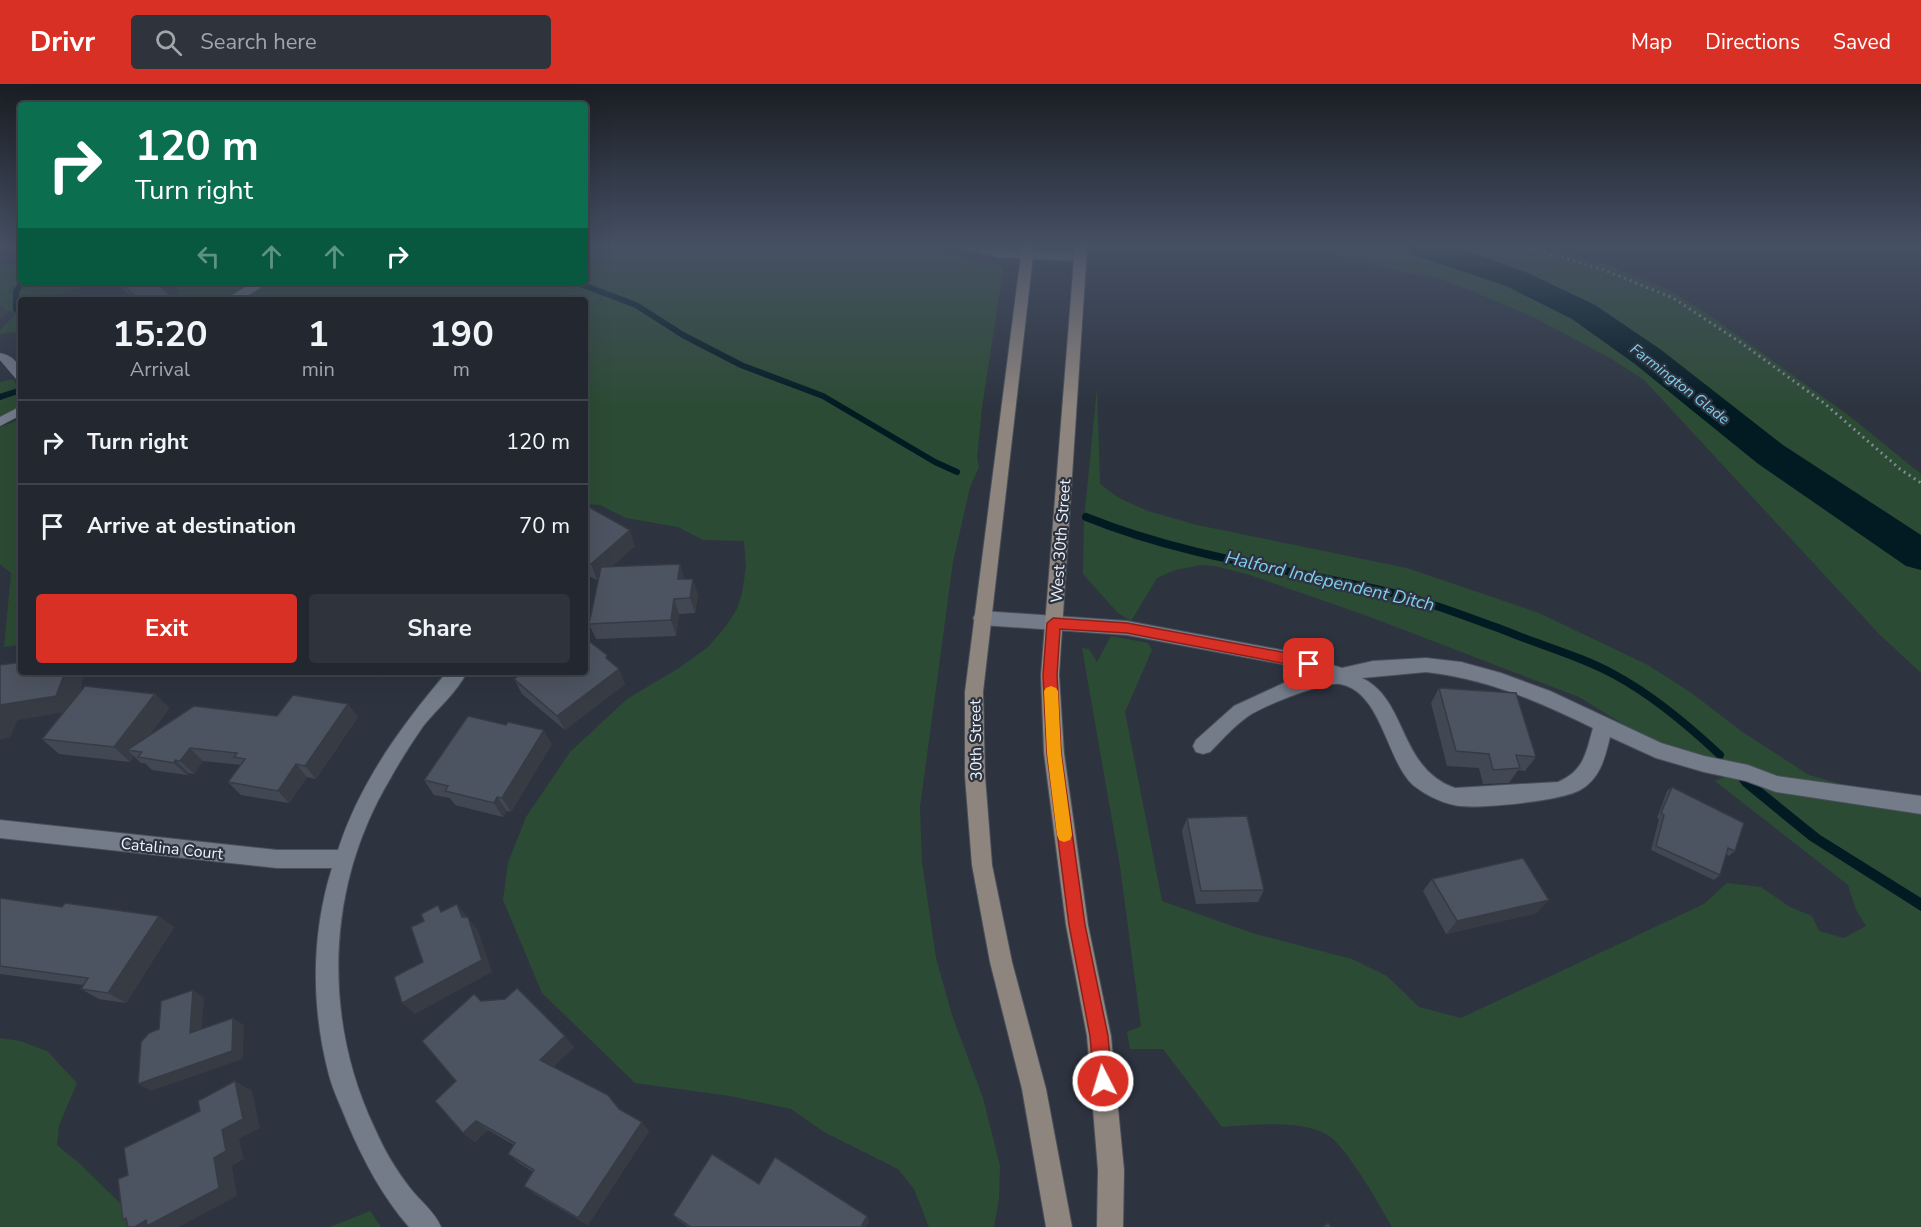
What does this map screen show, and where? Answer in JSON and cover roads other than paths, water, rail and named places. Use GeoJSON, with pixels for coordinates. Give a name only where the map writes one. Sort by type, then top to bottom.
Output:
{"type":"FeatureCollection","features":[{"type":"Feature","properties":{"kind":"main road","name":"30th Street"},"geometry":{"type":"LineString","coordinates":[[1022,300],[974,692],[975,776],[982,865],[1001,962],[1034,1089],[1059,1227]]}},
{"type":"Feature","properties":{"kind":"main road","name":"West 30th Street"},"geometry":{"type":"LineString","coordinates":[[1077,300],[1050,675],[1054,753],[1077,925],[1099,1036],[1111,1170],[1110,1227]]}},
{"type":"Feature","properties":{"kind":"street"},"geometry":{"type":"LineString","coordinates":[[982,618],[1127,628],[1287,658],[1341,676],[1362,687],[1381,706],[1403,753],[1419,778],[1438,791],[1455,797],[1526,794],[1559,790],[1574,784],[1593,765],[1603,726]]}},
{"type":"Feature","properties":{"kind":"street"},"geometry":{"type":"LineString","coordinates":[[1203,746],[1241,711],[1293,687],[1373,668],[1426,665],[1461,669],[1501,680],[1543,696],[1656,750],[1704,764],[1748,773],[1776,784],[1921,805]]}},
{"type":"Feature","properties":{"kind":"street"},"geometry":{"type":"LineString","coordinates":[[428,1227],[397,1192],[371,1150],[342,1086],[331,1047],[327,1015],[326,952],[331,913],[355,830],[384,768],[412,726],[455,675]]}},
{"type":"Feature","properties":{"kind":"street","name":"Catalina Court"},"geometry":{"type":"LineString","coordinates":[[0,829],[277,859],[345,859]]}},
{"type":"Feature","properties":{"kind":"lane"},"geometry":{"type":"LineString","coordinates":[[0,356],[7,358],[18,373]]}},
{"type":"Feature","properties":{"kind":"lane"},"geometry":{"type":"LineString","coordinates":[[0,422],[18,412]]}},
{"type":"Feature","properties":{"kind":"water"},"geometry":{"type":"Polygon","coordinates":[[[1737,778],[1753,781],[1820,835],[1921,898],[1921,911],[1809,840],[1743,786],[1737,778]]]}},
{"type":"Feature","properties":{"kind":"waterway","name":"Halford Independent Ditch"},"geometry":{"type":"LineString","coordinates":[[16,300],[16,309],[18,309]]}},
{"type":"Feature","properties":{"kind":"waterway","name":"Halford Independent Ditch"},"geometry":{"type":"LineString","coordinates":[[624,300],[636,305],[683,335],[741,365],[823,396],[935,462],[957,472]]}},
{"type":"Feature","properties":{"kind":"waterway","name":"Farmington Glade"},"geometry":{"type":"LineString","coordinates":[[1563,300],[1584,312],[1647,356],[1770,454],[1921,555]]}},
{"type":"Feature","properties":{"kind":"waterway","name":"Halford Independent Ditch"},"geometry":{"type":"LineString","coordinates":[[0,397],[18,391]]}},
{"type":"Feature","properties":{"kind":"waterway","name":"Halford Independent Ditch"},"geometry":{"type":"LineString","coordinates":[[1086,517],[1193,551],[1376,589],[1458,613],[1575,657],[1615,675],[1657,702],[1720,755]]}}]}
